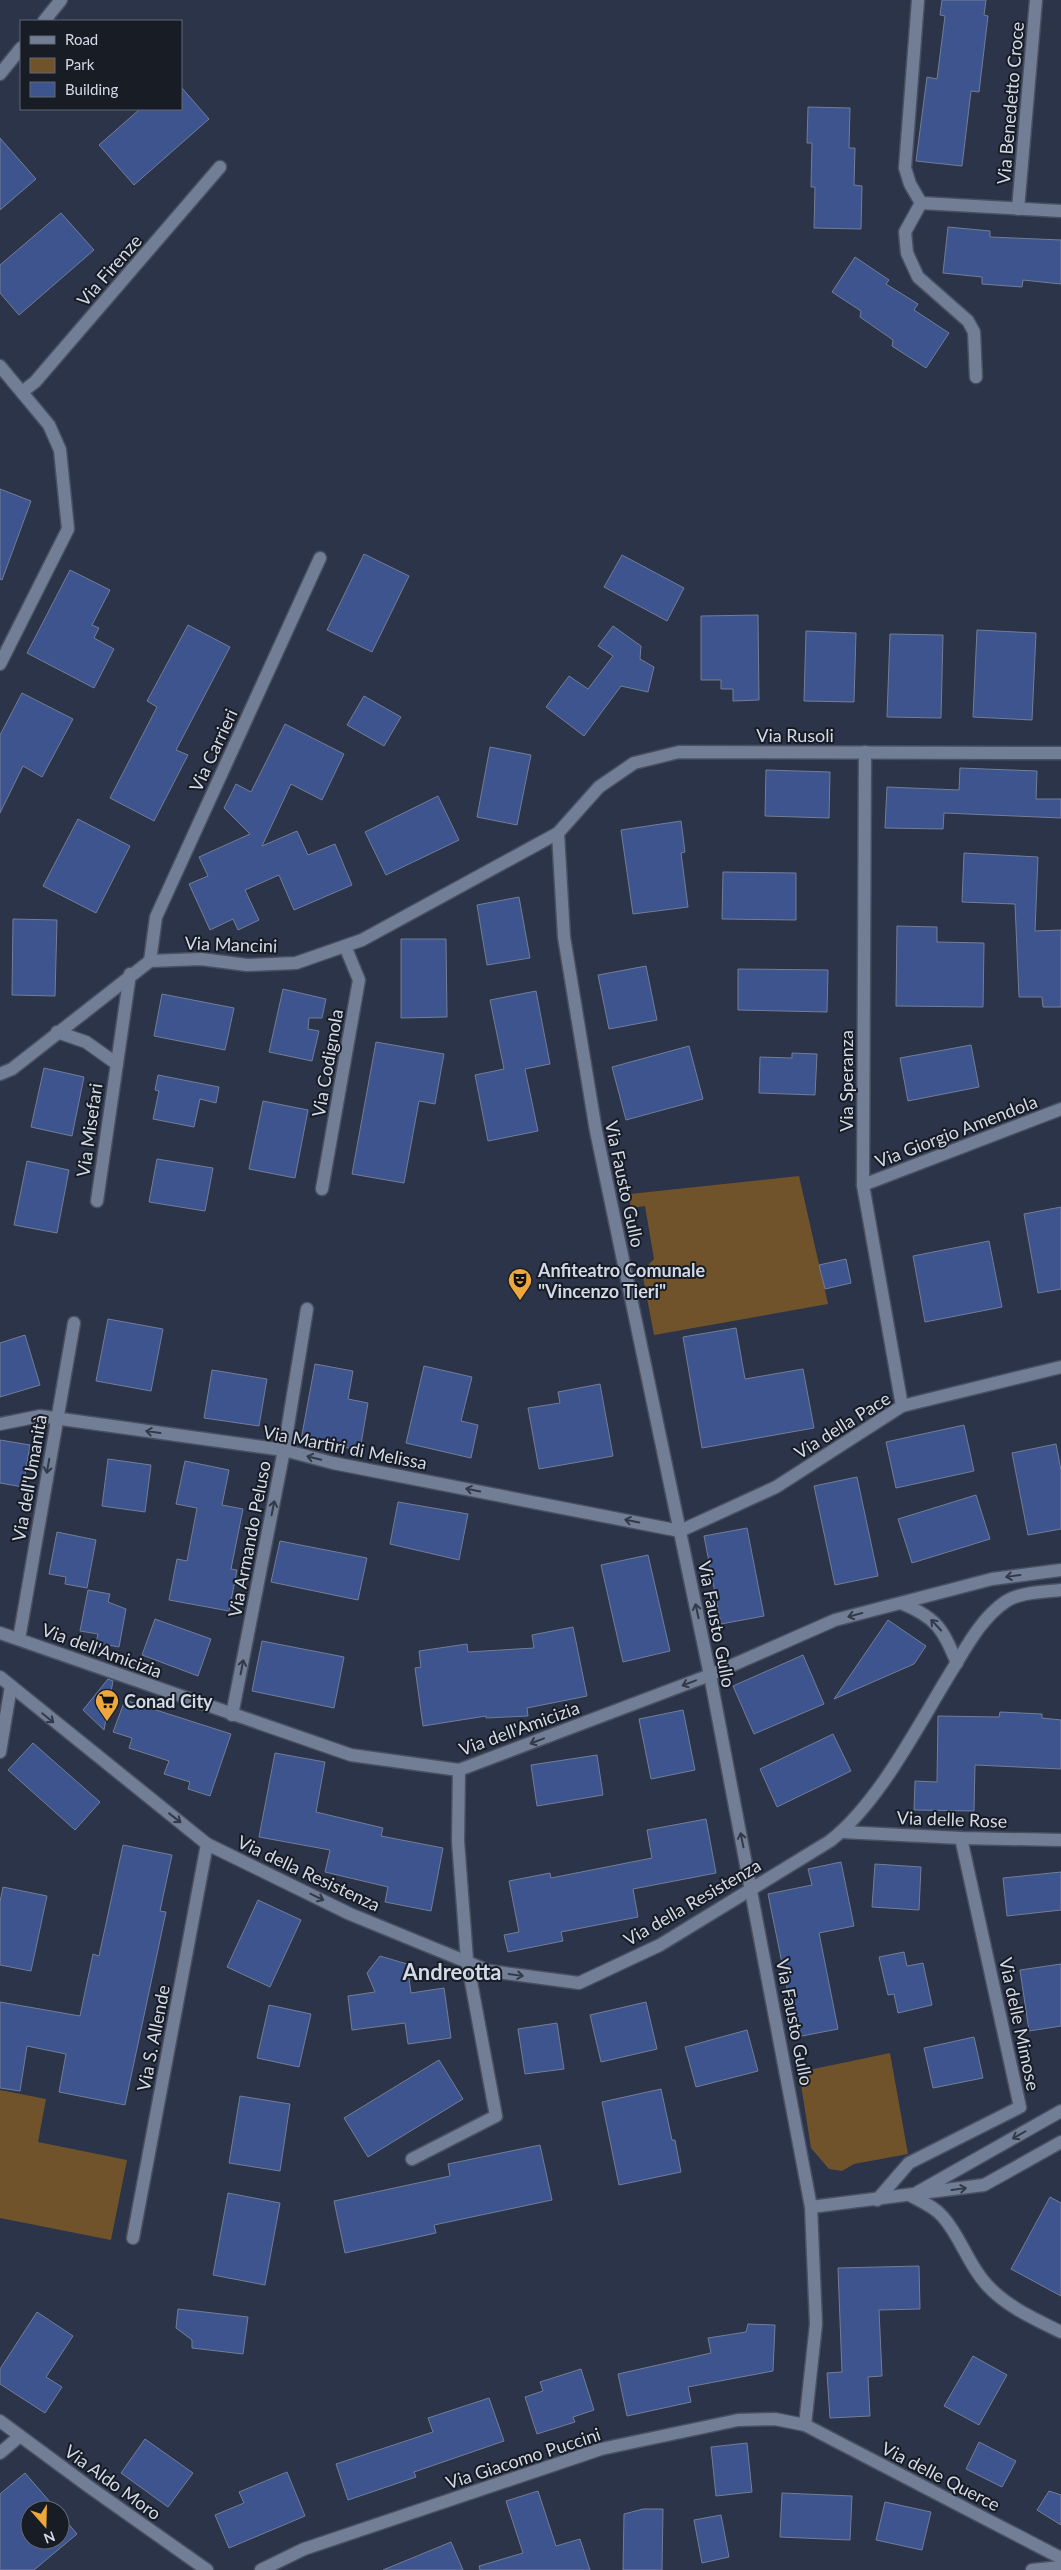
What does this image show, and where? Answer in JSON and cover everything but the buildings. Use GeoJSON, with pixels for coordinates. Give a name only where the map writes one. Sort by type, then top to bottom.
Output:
{"type":"FeatureCollection","features":[{"type":"Feature","properties":{"kind":"street"},"geometry":{"type":"LineString","coordinates":[[45,20],[61,0]]}},
{"type":"Feature","properties":{"kind":"street"},"geometry":{"type":"LineString","coordinates":[[918,0],[905,168],[910,184],[921,203]]}},
{"type":"Feature","properties":{"kind":"street","name":"Via Benedetto Croce"},"geometry":{"type":"LineString","coordinates":[[1018,209],[1036,0]]}},
{"type":"Feature","properties":{"kind":"street"},"geometry":{"type":"LineString","coordinates":[[0,74],[20,49]]}},
{"type":"Feature","properties":{"kind":"street","name":"Via Firenze"},"geometry":{"type":"LineString","coordinates":[[22,392],[35,382],[220,167]]}},
{"type":"Feature","properties":{"kind":"street"},"geometry":{"type":"LineString","coordinates":[[921,203],[1061,212]]}},
{"type":"Feature","properties":{"kind":"street"},"geometry":{"type":"LineString","coordinates":[[921,203],[905,232],[907,254],[918,277],[968,321],[974,332],[976,377]]}},
{"type":"Feature","properties":{"kind":"street"},"geometry":{"type":"LineString","coordinates":[[0,366],[49,425],[60,450],[68,528],[0,664]]}},
{"type":"Feature","properties":{"kind":"street","name":"Via Carrieri"},"geometry":{"type":"LineString","coordinates":[[150,961],[156,917],[320,558]]}},
{"type":"Feature","properties":{"kind":"street","name":"Via Rusoli"},"geometry":{"type":"LineString","coordinates":[[558,833],[599,787],[634,764],[679,752],[1061,753]]}},
{"type":"Feature","properties":{"kind":"street","name":"Via Speranza"},"geometry":{"type":"LineString","coordinates":[[866,752],[863,1185],[902,1406]]}},
{"type":"Feature","properties":{"kind":"street","name":"Via Mancini"},"geometry":{"type":"LineString","coordinates":[[150,961],[201,959],[247,965],[296,963],[362,940],[558,833]]}},
{"type":"Feature","properties":{"kind":"street","name":"Via Fausto Gullo"},"geometry":{"type":"LineString","coordinates":[[558,833],[564,937],[596,1131],[710,1675],[752,1887],[811,2207],[816,2324],[805,2425]]}},
{"type":"Feature","properties":{"kind":"street","name":"Via Codignola"},"geometry":{"type":"LineString","coordinates":[[322,1189],[359,980],[345,946]]}},
{"type":"Feature","properties":{"kind":"street"},"geometry":{"type":"LineString","coordinates":[[0,1074],[12,1069],[130,974],[150,961]]}},
{"type":"Feature","properties":{"kind":"street","name":"Via Misefari"},"geometry":{"type":"LineString","coordinates":[[97,1201],[130,974]]}},
{"type":"Feature","properties":{"kind":"street","name":"Via Misefari"},"geometry":{"type":"LineString","coordinates":[[57,1032],[86,1042],[117,1064]]}},
{"type":"Feature","properties":{"kind":"street","name":"Via Giorgio Amendola"},"geometry":{"type":"LineString","coordinates":[[863,1185],[1061,1109]]}},
{"type":"Feature","properties":{"kind":"street","name":"Via Armando Peluso"},"geometry":{"type":"LineString","coordinates":[[232,1715],[284,1450],[307,1309]]}},
{"type":"Feature","properties":{"kind":"street","name":"Via dell'Umanità"},"geometry":{"type":"LineString","coordinates":[[19,1639],[74,1323]]}},
{"type":"Feature","properties":{"kind":"street","name":"Via della Pace"},"geometry":{"type":"LineString","coordinates":[[680,1530],[776,1487],[902,1406],[1061,1367]]}},
{"type":"Feature","properties":{"kind":"street","name":"Via Martiri di Melissa"},"geometry":{"type":"LineString","coordinates":[[0,1424],[40,1416],[284,1450],[333,1463],[680,1530]]}},
{"type":"Feature","properties":{"kind":"street","name":"Via dell'Amicizia"},"geometry":{"type":"LineString","coordinates":[[0,1633],[351,1755],[459,1770],[710,1675],[836,1620],[992,1579],[1061,1570]]}},
{"type":"Feature","properties":{"kind":"street","name":"Via della Resistenza"},"geometry":{"type":"LineString","coordinates":[[0,1677],[207,1844],[350,1914],[489,1971],[579,1983],[660,1945],[842,1832],[874,1796],[981,1624],[1006,1600],[1037,1592],[1061,1590]]}},
{"type":"Feature","properties":{"kind":"street"},"geometry":{"type":"LineString","coordinates":[[900,1603],[924,1613],[944,1634],[957,1663]]}},
{"type":"Feature","properties":{"kind":"street"},"geometry":{"type":"LineString","coordinates":[[0,1752],[11,1686]]}},
{"type":"Feature","properties":{"kind":"street"},"geometry":{"type":"LineString","coordinates":[[412,2159],[496,2116],[466,1960],[458,1841],[459,1770]]}},
{"type":"Feature","properties":{"kind":"street","name":"Via delle Rose"},"geometry":{"type":"LineString","coordinates":[[842,1832],[961,1838],[1061,1840]]}},
{"type":"Feature","properties":{"kind":"street","name":"Via delle Mimose"},"geometry":{"type":"LineString","coordinates":[[878,2200],[909,2163],[1020,2107],[961,1838]]}},
{"type":"Feature","properties":{"kind":"street","name":"Via S. Allende"},"geometry":{"type":"LineString","coordinates":[[133,2238],[207,1844]]}},
{"type":"Feature","properties":{"kind":"street"},"geometry":{"type":"LineString","coordinates":[[911,2196],[1061,2111]]}},
{"type":"Feature","properties":{"kind":"street"},"geometry":{"type":"LineString","coordinates":[[811,2207],[911,2196],[984,2185],[1061,2142]]}},
{"type":"Feature","properties":{"kind":"street"},"geometry":{"type":"LineString","coordinates":[[911,2196],[935,2209],[944,2217],[972,2266],[987,2286],[1010,2306],[1061,2332]]}},
{"type":"Feature","properties":{"kind":"street","name":"Via Giacomo Puccini"},"geometry":{"type":"LineString","coordinates":[[261,2570],[304,2549],[601,2449],[738,2420],[775,2419],[805,2425]]}},
{"type":"Feature","properties":{"kind":"street","name":"Via Aldo Moro"},"geometry":{"type":"LineString","coordinates":[[0,2421],[207,2570]]}},
{"type":"Feature","properties":{"kind":"street","name":"Via delle Querce"},"geometry":{"type":"LineString","coordinates":[[805,2425],[1061,2558]]}},
{"type":"Feature","properties":{"kind":"street"},"geometry":{"type":"LineString","coordinates":[[0,2453],[20,2436]]}},
{"type":"Feature","properties":{"kind":"street"},"geometry":{"type":"LineString","coordinates":[[1032,2570],[1061,2568]]}},
{"type":"Feature","properties":{"kind":"green space"},"geometry":{"type":"Polygon","coordinates":[[[799,1176],[828,1304],[654,1335],[643,1277],[647,1266],[654,1259],[645,1206],[630,1208],[630,1194],[799,1176]]]}},
{"type":"Feature","properties":{"kind":"green space"},"geometry":{"type":"Polygon","coordinates":[[[890,2053],[908,2154],[854,2164],[842,2171],[829,2169],[811,2148],[799,2072],[890,2053]]]}},
{"type":"Feature","properties":{"kind":"green space"},"geometry":{"type":"Polygon","coordinates":[[[0,2090],[46,2099],[38,2142],[127,2160],[111,2240],[0,2218],[0,2090]]]}},
{"type":"Feature","properties":{"kind":"place","name":"Anfiteatro Comunale \"Vincenzo Tieri\""},"geometry":{"type":"Point","coordinates":[520,1301]}},
{"type":"Feature","properties":{"kind":"place","name":"Conad City"},"geometry":{"type":"Point","coordinates":[107,1722]}},
{"type":"Feature","properties":{"kind":"district","name":"Andreotta"},"geometry":{"type":"Point","coordinates":[452,1971]}}]}
